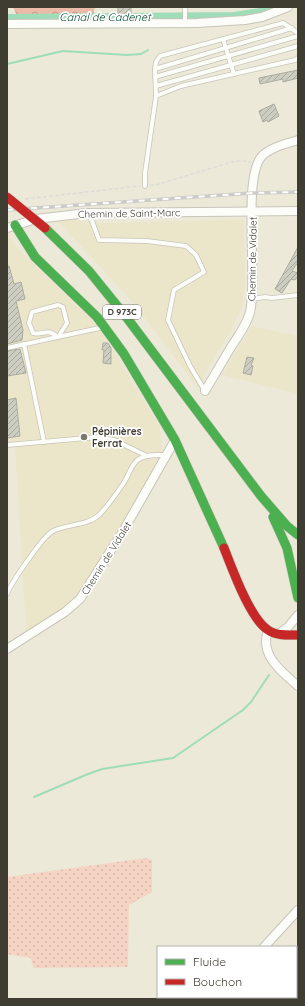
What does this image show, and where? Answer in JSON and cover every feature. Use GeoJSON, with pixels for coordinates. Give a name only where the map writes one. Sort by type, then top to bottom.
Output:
{"type":"FeatureCollection","features":[{"type":"Feature","properties":{"kind":"main road","name":"D 973C"},"geometry":{"type":"LineString","coordinates":[[7,197],[46,228],[89,271],[123,312],[261,496],[287,526],[298,535]]}},
{"type":"Feature","properties":{"kind":"main road"},"geometry":{"type":"LineString","coordinates":[[11,226],[35,257],[105,327],[124,354],[175,440],[253,613],[259,623],[268,631],[278,634],[298,635]]}},
{"type":"Feature","properties":{"kind":"main road","name":"D 973C"},"geometry":{"type":"LineString","coordinates":[[261,496],[278,526],[287,548],[298,598]]}},
{"type":"Feature","properties":{"kind":"street"},"geometry":{"type":"LineString","coordinates":[[7,24],[185,23],[245,20],[262,17],[288,7]]}},
{"type":"Feature","properties":{"kind":"street"},"geometry":{"type":"LineString","coordinates":[[257,164],[268,152],[298,140]]}},
{"type":"Feature","properties":{"kind":"street","name":"Chemin de Vidalet"},"geometry":{"type":"LineString","coordinates":[[205,391],[248,318],[252,299],[253,182],[257,164]]}},
{"type":"Feature","properties":{"kind":"street","name":"Chemin de Saint-Marc"},"geometry":{"type":"LineString","coordinates":[[11,226],[36,219],[87,213],[298,211]]}},
{"type":"Feature","properties":{"kind":"street","name":"Chemin de Vidalet"},"geometry":{"type":"LineString","coordinates":[[7,649],[65,612],[80,599],[122,534],[175,440]]}},
{"type":"Feature","properties":{"kind":"street"},"geometry":{"type":"LineString","coordinates":[[278,634],[288,627],[298,615]]}},
{"type":"Feature","properties":{"kind":"street"},"geometry":{"type":"LineString","coordinates":[[268,631],[266,637],[267,647],[271,658],[278,668],[298,686]]}},
{"type":"Feature","properties":{"kind":"street"},"geometry":{"type":"LineString","coordinates":[[265,946],[298,910]]}},
{"type":"Feature","properties":{"kind":"lane"},"geometry":{"type":"LineString","coordinates":[[185,7],[185,23]]}},
{"type":"Feature","properties":{"kind":"lane"},"geometry":{"type":"LineString","coordinates":[[145,186],[145,173],[156,96],[155,69],[156,62],[160,56],[283,23],[298,33]]}},
{"type":"Feature","properties":{"kind":"lane"},"geometry":{"type":"LineString","coordinates":[[155,69],[292,28]]}},
{"type":"Feature","properties":{"kind":"lane"},"geometry":{"type":"LineString","coordinates":[[155,77],[298,36]]}},
{"type":"Feature","properties":{"kind":"lane"},"geometry":{"type":"LineString","coordinates":[[223,39],[234,74]]}},
{"type":"Feature","properties":{"kind":"lane"},"geometry":{"type":"LineString","coordinates":[[156,86],[298,46]]}},
{"type":"Feature","properties":{"kind":"lane"},"geometry":{"type":"LineString","coordinates":[[156,96],[181,86],[295,60],[298,58]]}},
{"type":"Feature","properties":{"kind":"lane"},"geometry":{"type":"LineString","coordinates":[[87,213],[92,221],[99,240],[148,241],[186,246],[196,255],[204,272],[174,290],[168,320],[190,366],[205,391]]}},
{"type":"Feature","properties":{"kind":"lane"},"geometry":{"type":"LineString","coordinates":[[252,299],[298,295]]}},
{"type":"Feature","properties":{"kind":"lane"},"geometry":{"type":"LineString","coordinates":[[58,305],[63,307],[66,323],[58,336],[53,332],[48,331],[36,334],[33,333],[28,323],[32,312],[58,305]]}},
{"type":"Feature","properties":{"kind":"lane"},"geometry":{"type":"LineString","coordinates":[[7,348],[105,327]]}},
{"type":"Feature","properties":{"kind":"lane"},"geometry":{"type":"LineString","coordinates":[[24,344],[44,442]]}},
{"type":"Feature","properties":{"kind":"lane"},"geometry":{"type":"LineString","coordinates":[[7,445],[98,436],[114,440],[147,456]]}},
{"type":"Feature","properties":{"kind":"lane"},"geometry":{"type":"LineString","coordinates":[[7,594],[12,583],[48,534],[94,518],[111,501],[140,458],[150,455],[166,455]]}},
{"type":"Feature","properties":{"kind":"path"},"geometry":{"type":"LineString","coordinates":[[20,200],[156,185],[235,161],[244,160],[257,164]]}},
{"type":"Feature","properties":{"kind":"shaded area"},"geometry":{"type":"Polygon","coordinates":[[[56,219],[108,223],[244,219],[245,287],[242,307],[229,334],[208,368],[199,390],[132,301],[56,219]]]}},
{"type":"Feature","properties":{"kind":"shaded area","name":"Pépinières Ferrat"},"geometry":{"type":"Polygon","coordinates":[[[7,230],[17,248],[100,328],[160,427],[162,451],[130,511],[76,597],[62,609],[26,631],[15,447],[7,447],[7,230]]]}},
{"type":"Feature","properties":{"kind":"shaded area"},"geometry":{"type":"Polygon","coordinates":[[[252,326],[298,336],[298,394],[222,375],[252,326]]]}},
{"type":"Feature","properties":{"kind":"shaded area"},"geometry":{"type":"Polygon","coordinates":[[[146,858],[152,860],[152,892],[129,905],[128,967],[33,968],[31,958],[7,954],[7,877],[146,858]]]}},
{"type":"Feature","properties":{"kind":"green space"},"geometry":{"type":"Polygon","coordinates":[[[13,7],[95,7],[93,16],[17,16],[13,7]]]}},
{"type":"Feature","properties":{"kind":"building"},"geometry":{"type":"Polygon","coordinates":[[[118,7],[131,7],[131,13],[118,15],[118,7]]]}},
{"type":"Feature","properties":{"kind":"building"},"geometry":{"type":"Polygon","coordinates":[[[298,70],[298,78],[283,82],[283,79],[260,84],[259,78],[298,70]]]}},
{"type":"Feature","properties":{"kind":"building"},"geometry":{"type":"Polygon","coordinates":[[[274,104],[279,116],[268,122],[267,120],[263,122],[259,111],[274,104]]]}},
{"type":"Feature","properties":{"kind":"building"},"geometry":{"type":"Polygon","coordinates":[[[298,247],[298,262],[292,271],[298,273],[298,276],[294,280],[291,279],[282,293],[275,289],[298,247]]]}},
{"type":"Feature","properties":{"kind":"building"},"geometry":{"type":"Polygon","coordinates":[[[7,266],[9,266],[14,284],[21,282],[25,299],[16,301],[23,330],[22,340],[7,344],[7,266]]]}},
{"type":"Feature","properties":{"kind":"building"},"geometry":{"type":"Polygon","coordinates":[[[103,343],[108,343],[111,348],[111,364],[103,363],[103,343]]]}},
{"type":"Feature","properties":{"kind":"building"},"geometry":{"type":"Polygon","coordinates":[[[20,349],[26,373],[7,376],[7,351],[20,349]]]}},
{"type":"Feature","properties":{"kind":"building"},"geometry":{"type":"Polygon","coordinates":[[[247,357],[254,358],[251,365],[253,366],[251,375],[243,373],[247,357]]]}},
{"type":"Feature","properties":{"kind":"building"},"geometry":{"type":"Polygon","coordinates":[[[16,398],[20,436],[7,438],[7,400],[16,398]]]}},
{"type":"Feature","properties":{"kind":"waterway","name":"Canal de Cadenet"},"geometry":{"type":"LineString","coordinates":[[7,18],[234,16],[260,12],[273,7]]}},
{"type":"Feature","properties":{"kind":"waterway"},"geometry":{"type":"LineString","coordinates":[[7,64],[63,51],[127,55],[141,54],[148,50]]}},
{"type":"Feature","properties":{"kind":"waterway"},"geometry":{"type":"LineString","coordinates":[[34,797],[102,769],[173,758],[243,710],[251,702],[269,675]]}},
{"type":"Feature","properties":{"kind":"railway"},"geometry":{"type":"LineString","coordinates":[[7,210],[252,193],[298,192]]}},
{"type":"Feature","properties":{"kind":"traffic: fast"},"geometry":{"type":"LineString","coordinates":[[15,225],[35,257],[97,317],[124,354],[175,440],[224,548]]}},
{"type":"Feature","properties":{"kind":"traffic: fast"},"geometry":{"type":"LineString","coordinates":[[45,228],[89,271],[127,318],[261,496],[287,526],[298,535]]}},
{"type":"Feature","properties":{"kind":"traffic: fast"},"geometry":{"type":"LineString","coordinates":[[273,517],[287,548],[298,598]]}},
{"type":"Feature","properties":{"kind":"traffic: jam"},"geometry":{"type":"LineString","coordinates":[[7,197],[45,228]]}},
{"type":"Feature","properties":{"kind":"traffic: jam"},"geometry":{"type":"LineString","coordinates":[[224,548],[242,592],[261,624],[271,632],[282,635],[298,635]]}},
{"type":"Feature","properties":{"kind":"place","name":"Pépinières Ferrat"},"geometry":{"type":"Point","coordinates":[84,437]}}]}
